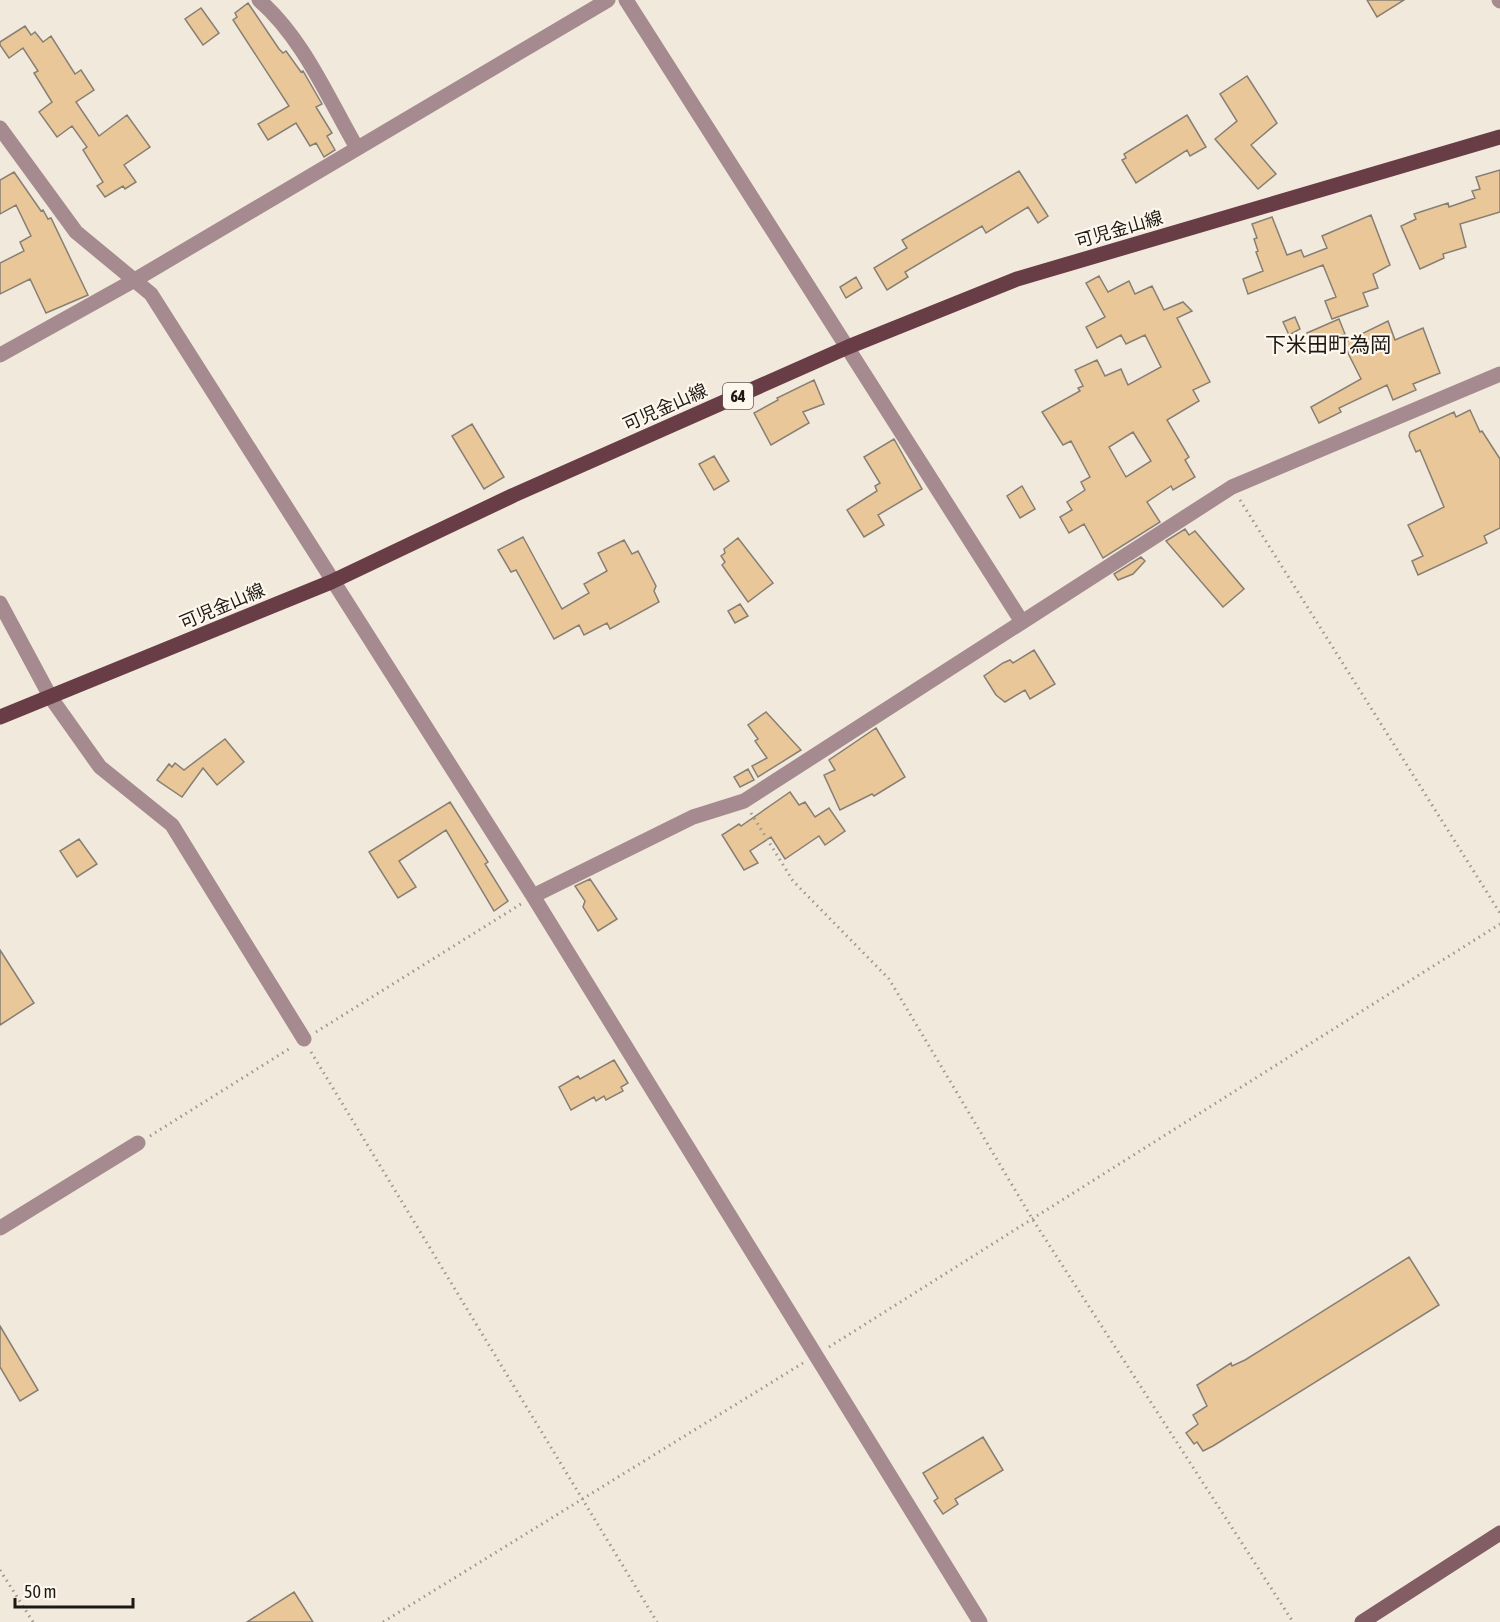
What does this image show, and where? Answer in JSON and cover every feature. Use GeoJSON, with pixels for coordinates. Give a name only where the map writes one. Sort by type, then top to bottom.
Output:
{"type":"FeatureCollection","features":[{"type":"Feature","properties":{"kind":"main road","name":"可児金山線"},"geometry":{"type":"LineString","coordinates":[[0,717],[331,582],[514,495],[848,347],[1017,279],[1500,137]]}},
{"type":"Feature","properties":{"kind":"street"},"geometry":{"type":"LineString","coordinates":[[260,0],[278,16],[299,48],[357,148]]}},
{"type":"Feature","properties":{"kind":"street"},"geometry":{"type":"LineString","coordinates":[[0,355],[133,281],[608,0]]}},
{"type":"Feature","properties":{"kind":"street"},"geometry":{"type":"LineString","coordinates":[[626,0],[1022,622]]}},
{"type":"Feature","properties":{"kind":"street"},"geometry":{"type":"LineString","coordinates":[[0,128],[76,232],[151,294],[331,582],[533,896],[980,1622]]}},
{"type":"Feature","properties":{"kind":"street"},"geometry":{"type":"LineString","coordinates":[[533,896],[693,817],[744,801],[1232,487],[1500,374]]}},
{"type":"Feature","properties":{"kind":"street"},"geometry":{"type":"LineString","coordinates":[[0,603],[51,698],[100,767],[172,825],[304,1040]]}},
{"type":"Feature","properties":{"kind":"street"},"geometry":{"type":"LineString","coordinates":[[0,1228],[138,1143]]}},
{"type":"Feature","properties":{"kind":"street"},"geometry":{"type":"LineString","coordinates":[[1362,1622],[1500,1533]]}},
{"type":"Feature","properties":{"kind":"path"},"geometry":{"type":"LineString","coordinates":[[1232,487],[1500,913]]}},
{"type":"Feature","properties":{"kind":"path"},"geometry":{"type":"LineString","coordinates":[[744,801],[794,881],[889,979],[1033,1220],[1293,1622]]}},
{"type":"Feature","properties":{"kind":"path"},"geometry":{"type":"LineString","coordinates":[[138,1143],[533,896]]}},
{"type":"Feature","properties":{"kind":"path"},"geometry":{"type":"LineString","coordinates":[[383,1622],[1033,1220],[1500,924]]}},
{"type":"Feature","properties":{"kind":"path"},"geometry":{"type":"LineString","coordinates":[[304,1040],[657,1622]]}},
{"type":"Feature","properties":{"kind":"path"},"geometry":{"type":"LineString","coordinates":[[0,1570],[33,1622]]}},
{"type":"Feature","properties":{"kind":"building"},"geometry":{"type":"Polygon","coordinates":[[[1367,0],[1404,0],[1377,17],[1367,0]]]}},
{"type":"Feature","properties":{"kind":"building"},"geometry":{"type":"Polygon","coordinates":[[[248,3],[279,49],[283,53],[286,51],[301,72],[303,71],[322,104],[316,107],[332,133],[327,136],[335,150],[324,157],[316,143],[310,146],[296,123],[268,140],[258,124],[289,106],[233,20],[237,17],[235,13],[248,3]]]}},
{"type":"Feature","properties":{"kind":"building"},"geometry":{"type":"Polygon","coordinates":[[[201,8],[219,33],[203,45],[185,19],[201,8]]]}},
{"type":"Feature","properties":{"kind":"building"},"geometry":{"type":"Polygon","coordinates":[[[25,26],[31,35],[35,32],[43,42],[51,36],[75,74],[81,70],[94,90],[76,102],[99,136],[127,115],[150,147],[124,165],[136,182],[125,189],[123,186],[105,197],[97,186],[103,182],[83,150],[87,147],[72,126],[57,137],[39,112],[52,102],[34,73],[38,71],[23,48],[9,58],[0,45],[0,42],[25,26]]]}},
{"type":"Feature","properties":{"kind":"building"},"geometry":{"type":"Polygon","coordinates":[[[1247,76],[1277,123],[1251,145],[1276,174],[1258,189],[1215,139],[1237,121],[1220,94],[1247,76]]]}},
{"type":"Feature","properties":{"kind":"building"},"geometry":{"type":"Polygon","coordinates":[[[1187,115],[1206,147],[1190,156],[1187,150],[1136,183],[1122,160],[1126,158],[1124,154],[1187,115]]]}},
{"type":"Feature","properties":{"kind":"building"},"geometry":{"type":"Polygon","coordinates":[[[1500,170],[1500,212],[1460,224],[1466,247],[1443,254],[1444,258],[1420,269],[1401,226],[1416,219],[1414,214],[1448,203],[1449,207],[1475,198],[1472,191],[1480,189],[1476,177],[1500,170]]]}},
{"type":"Feature","properties":{"kind":"building"},"geometry":{"type":"Polygon","coordinates":[[[1019,171],[1048,216],[1038,223],[1028,207],[986,233],[982,226],[905,272],[908,277],[887,290],[874,268],[907,248],[902,240],[1019,171]]]}},
{"type":"Feature","properties":{"kind":"building"},"geometry":{"type":"Polygon","coordinates":[[[14,172],[41,211],[43,210],[48,219],[51,218],[88,295],[46,313],[30,279],[0,294],[0,263],[24,251],[20,242],[31,236],[16,205],[0,214],[0,180],[14,172]]]}},
{"type":"Feature","properties":{"kind":"building"},"geometry":{"type":"Polygon","coordinates":[[[1371,215],[1390,265],[1373,274],[1378,288],[1363,293],[1368,306],[1332,319],[1325,301],[1336,297],[1323,265],[1248,294],[1243,279],[1263,271],[1256,252],[1258,251],[1254,239],[1257,238],[1252,224],[1272,217],[1287,255],[1301,250],[1304,257],[1327,248],[1322,236],[1371,215]]]}},
{"type":"Feature","properties":{"kind":"building"},"geometry":{"type":"Polygon","coordinates":[[[1099,276],[1108,292],[1129,281],[1135,294],[1152,286],[1164,310],[1183,302],[1192,311],[1177,318],[1210,382],[1193,390],[1199,401],[1167,420],[1189,457],[1185,460],[1195,477],[1173,490],[1171,486],[1147,502],[1160,522],[1103,558],[1084,524],[1069,533],[1060,517],[1072,510],[1067,502],[1085,490],[1081,482],[1090,477],[1071,441],[1063,445],[1042,412],[1080,391],[1078,388],[1083,386],[1075,370],[1097,360],[1105,376],[1121,369],[1128,385],[1161,367],[1145,335],[1126,344],[1121,335],[1097,348],[1086,327],[1105,317],[1086,283],[1099,276]],[[1133,432],[1109,447],[1126,477],[1151,461],[1133,432]]]}},
{"type":"Feature","properties":{"kind":"building"},"geometry":{"type":"Polygon","coordinates":[[[856,277],[862,288],[846,298],[840,287],[856,277]]]}},
{"type":"Feature","properties":{"kind":"building"},"geometry":{"type":"Polygon","coordinates":[[[1295,317],[1300,329],[1289,335],[1283,322],[1295,317]]]}},
{"type":"Feature","properties":{"kind":"building"},"geometry":{"type":"Polygon","coordinates":[[[1339,319],[1345,334],[1313,347],[1307,333],[1339,319]]]}},
{"type":"Feature","properties":{"kind":"building"},"geometry":{"type":"Polygon","coordinates":[[[1388,321],[1395,340],[1423,328],[1440,373],[1413,384],[1416,390],[1393,400],[1387,385],[1339,408],[1341,412],[1319,423],[1311,407],[1361,379],[1343,343],[1388,321]]]}},
{"type":"Feature","properties":{"kind":"building"},"geometry":{"type":"Polygon","coordinates":[[[814,380],[824,404],[803,412],[809,423],[771,445],[754,413],[778,400],[777,398],[814,380]]]}},
{"type":"Feature","properties":{"kind":"building"},"geometry":{"type":"Polygon","coordinates":[[[1470,410],[1480,432],[1482,431],[1500,459],[1500,528],[1484,536],[1487,543],[1418,575],[1412,561],[1423,556],[1408,525],[1444,507],[1420,450],[1416,452],[1409,436],[1410,432],[1454,412],[1456,417],[1470,410]]]}},
{"type":"Feature","properties":{"kind":"building"},"geometry":{"type":"Polygon","coordinates":[[[472,424],[504,477],[484,489],[452,436],[472,424]]]}},
{"type":"Feature","properties":{"kind":"building"},"geometry":{"type":"Polygon","coordinates":[[[894,439],[922,489],[878,515],[884,525],[864,537],[847,510],[877,491],[875,486],[880,483],[864,457],[894,439]]]}},
{"type":"Feature","properties":{"kind":"building"},"geometry":{"type":"Polygon","coordinates":[[[714,456],[729,481],[714,490],[699,464],[714,456]]]}},
{"type":"Feature","properties":{"kind":"building"},"geometry":{"type":"Polygon","coordinates":[[[1022,486],[1035,509],[1020,518],[1007,496],[1022,486]]]}},
{"type":"Feature","properties":{"kind":"building"},"geometry":{"type":"Polygon","coordinates":[[[1185,529],[1189,535],[1195,531],[1244,589],[1223,607],[1166,541],[1185,529]]]}},
{"type":"Feature","properties":{"kind":"building"},"geometry":{"type":"Polygon","coordinates":[[[523,537],[562,609],[589,593],[584,584],[607,571],[598,553],[624,540],[632,554],[638,551],[656,586],[654,591],[659,602],[610,629],[607,623],[584,635],[579,625],[554,639],[516,570],[511,572],[498,550],[523,537]]]}},
{"type":"Feature","properties":{"kind":"building"},"geometry":{"type":"Polygon","coordinates":[[[738,538],[773,583],[748,602],[722,565],[725,562],[721,556],[725,553],[724,549],[738,538]]]}},
{"type":"Feature","properties":{"kind":"building"},"geometry":{"type":"Polygon","coordinates":[[[1141,557],[1145,561],[1133,574],[1118,580],[1114,574],[1141,557]]]}},
{"type":"Feature","properties":{"kind":"building"},"geometry":{"type":"Polygon","coordinates":[[[740,604],[748,616],[735,623],[728,611],[740,604]]]}},
{"type":"Feature","properties":{"kind":"building"},"geometry":{"type":"Polygon","coordinates":[[[1034,650],[1055,684],[1030,699],[1025,690],[1005,702],[996,695],[984,676],[1003,663],[1010,660],[1013,663],[1034,650]]]}},
{"type":"Feature","properties":{"kind":"building"},"geometry":{"type":"Polygon","coordinates":[[[766,712],[801,750],[758,777],[752,766],[767,758],[755,741],[758,739],[748,725],[766,712]]]}},
{"type":"Feature","properties":{"kind":"building"},"geometry":{"type":"Polygon","coordinates":[[[876,728],[905,777],[874,796],[872,794],[840,810],[824,775],[835,770],[829,760],[876,728]]]}},
{"type":"Feature","properties":{"kind":"building"},"geometry":{"type":"Polygon","coordinates":[[[225,739],[244,762],[217,785],[203,768],[182,797],[157,780],[169,764],[172,767],[175,763],[184,770],[225,739]]]}},
{"type":"Feature","properties":{"kind":"building"},"geometry":{"type":"Polygon","coordinates":[[[748,769],[754,780],[740,787],[734,777],[748,769]]]}},
{"type":"Feature","properties":{"kind":"building"},"geometry":{"type":"Polygon","coordinates":[[[790,792],[799,805],[805,802],[815,817],[829,808],[845,831],[825,845],[819,836],[785,859],[771,837],[750,851],[758,863],[744,870],[722,835],[739,824],[741,826],[790,792]]]}},
{"type":"Feature","properties":{"kind":"building"},"geometry":{"type":"Polygon","coordinates":[[[450,802],[488,862],[485,864],[508,901],[494,911],[446,830],[399,861],[416,887],[398,898],[369,852],[450,802]]]}},
{"type":"Feature","properties":{"kind":"building"},"geometry":{"type":"Polygon","coordinates":[[[79,839],[97,864],[77,877],[60,851],[79,839]]]}},
{"type":"Feature","properties":{"kind":"building"},"geometry":{"type":"Polygon","coordinates":[[[590,879],[617,919],[598,931],[583,907],[585,901],[575,886],[590,879]]]}},
{"type":"Feature","properties":{"kind":"building"},"geometry":{"type":"Polygon","coordinates":[[[0,950],[34,1003],[0,1025],[0,950]]]}},
{"type":"Feature","properties":{"kind":"building"},"geometry":{"type":"Polygon","coordinates":[[[614,1060],[628,1083],[621,1087],[623,1091],[606,1100],[604,1096],[596,1101],[594,1097],[571,1110],[559,1087],[578,1076],[580,1079],[614,1060]]]}},
{"type":"Feature","properties":{"kind":"building"},"geometry":{"type":"Polygon","coordinates":[[[1409,1257],[1439,1305],[1213,1446],[1203,1451],[1197,1442],[1194,1444],[1186,1433],[1198,1424],[1193,1415],[1207,1406],[1197,1385],[1231,1363],[1232,1366],[1245,1360],[1409,1257]]]}},
{"type":"Feature","properties":{"kind":"building"},"geometry":{"type":"Polygon","coordinates":[[[0,1326],[38,1390],[20,1401],[0,1367],[0,1326]]]}},
{"type":"Feature","properties":{"kind":"building"},"geometry":{"type":"Polygon","coordinates":[[[983,1437],[1003,1470],[955,1499],[958,1504],[943,1514],[934,1501],[938,1498],[923,1473],[983,1437]]]}},
{"type":"Feature","properties":{"kind":"building"},"geometry":{"type":"Polygon","coordinates":[[[294,1592],[313,1622],[247,1622],[294,1592]]]}},
{"type":"Feature","properties":{"kind":"district","name":"下米田町為岡"},"geometry":{"type":"Point","coordinates":[1328,344]}}]}
